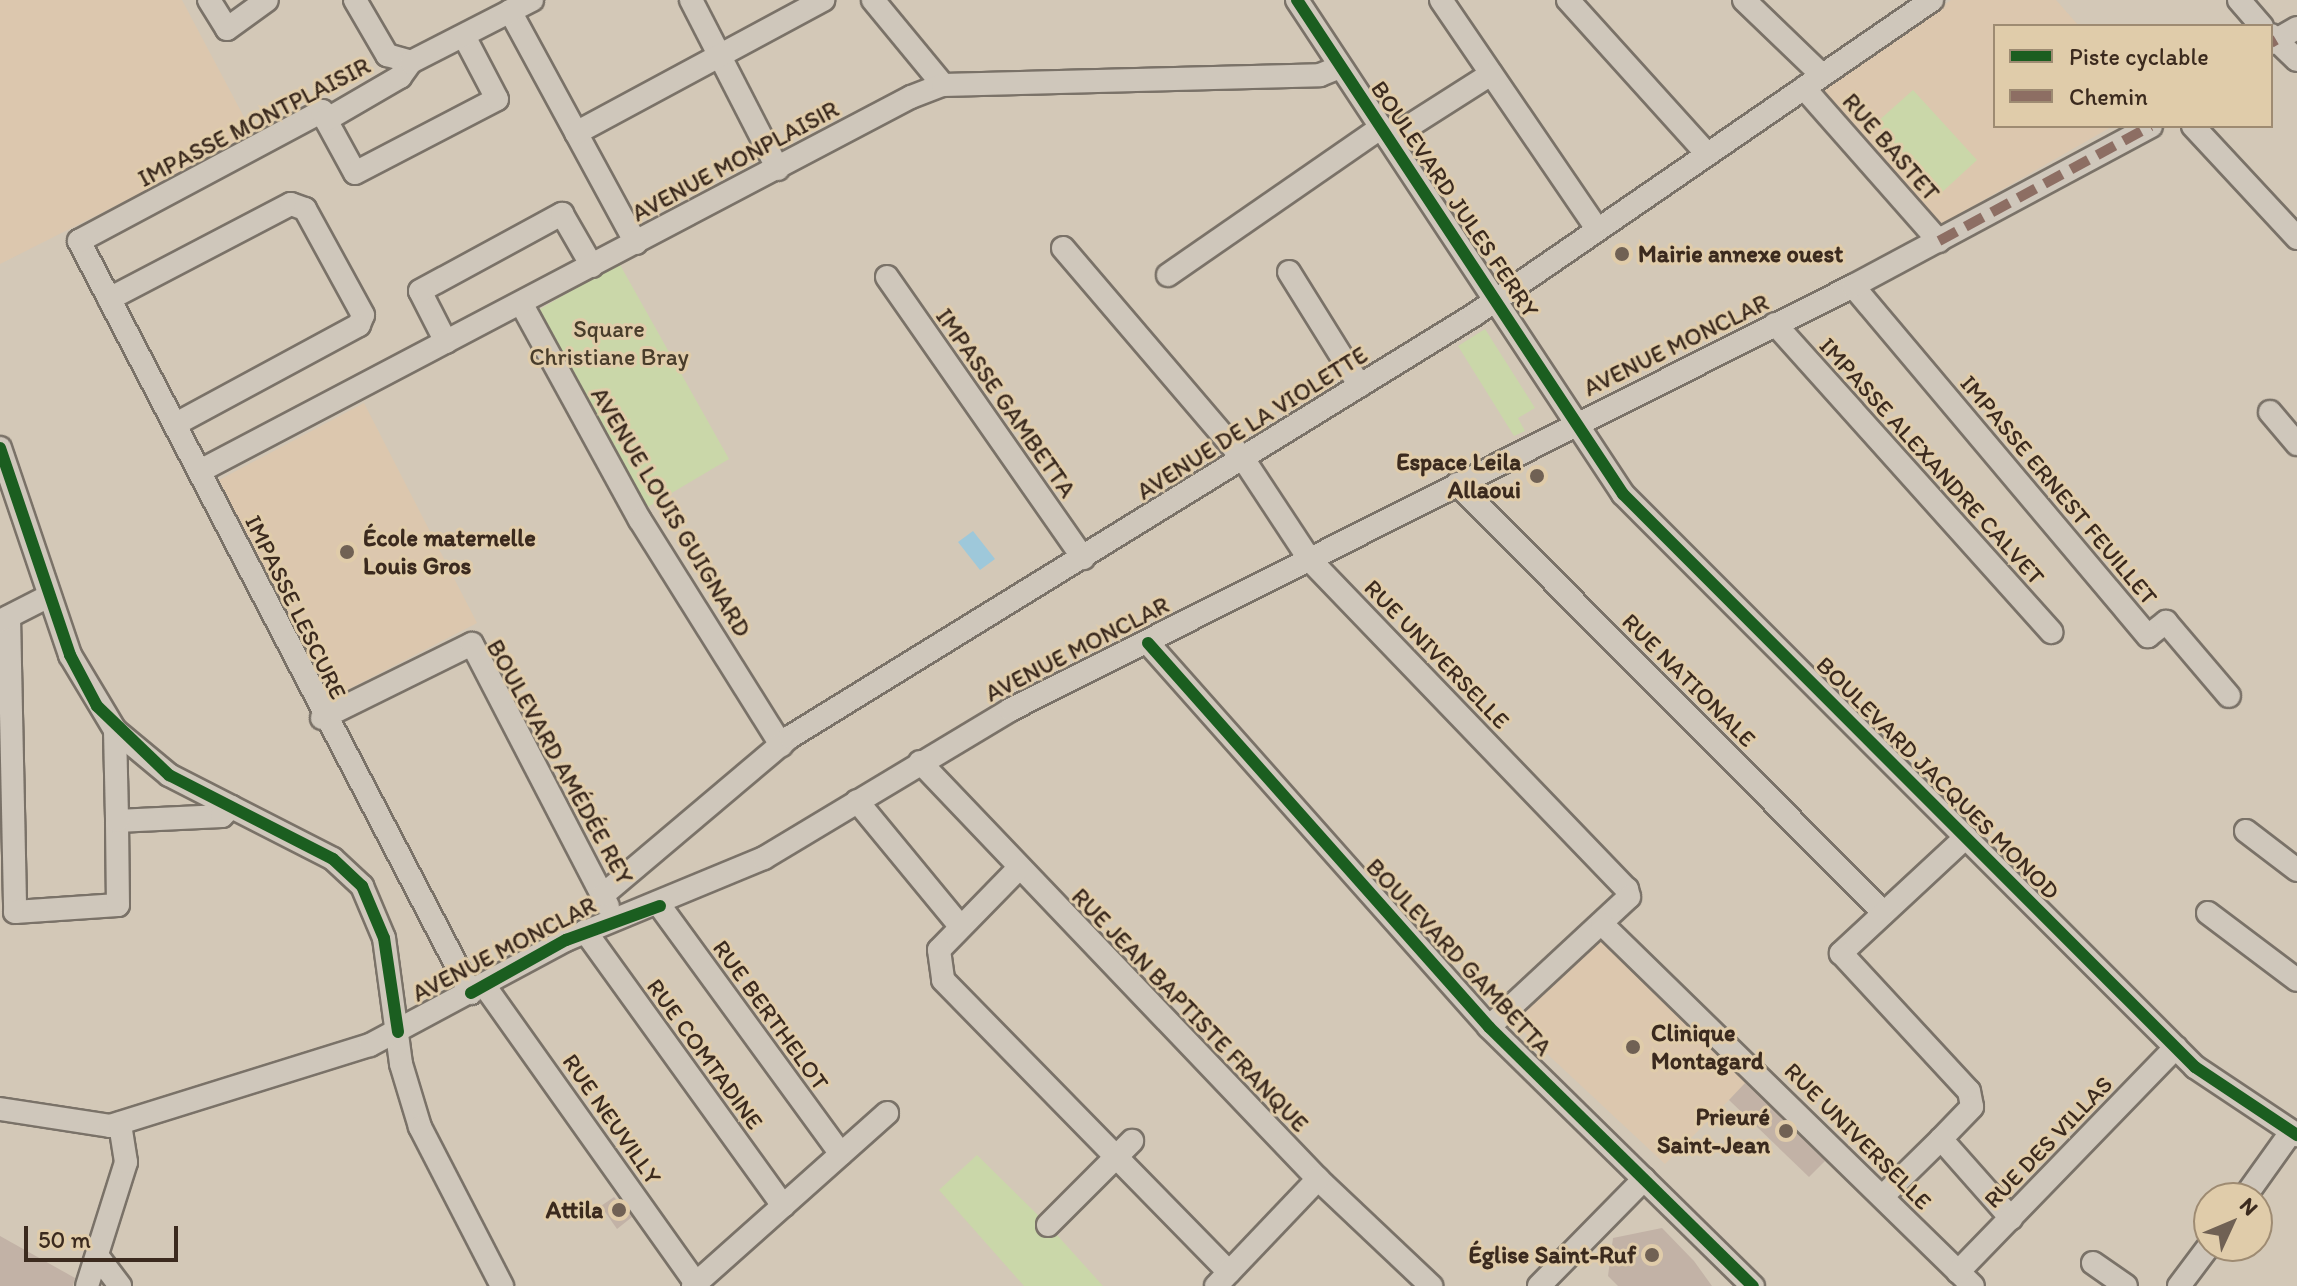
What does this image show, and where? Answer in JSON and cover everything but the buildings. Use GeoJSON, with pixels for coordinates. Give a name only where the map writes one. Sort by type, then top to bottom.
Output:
{"type":"FeatureCollection","features":[{"type":"Feature","properties":{"kind":"street"},"geometry":{"type":"LineString","coordinates":[[209,0],[227,29],[267,0]]}},
{"type":"Feature","properties":{"kind":"street"},"geometry":{"type":"LineString","coordinates":[[355,0],[387,55],[411,62]]}},
{"type":"Feature","properties":{"kind":"street","name":"IMPASSE MONTPLAISIR"},"geometry":{"type":"LineString","coordinates":[[79,241],[322,111],[326,120],[400,77],[411,62],[466,40],[532,0]]}},
{"type":"Feature","properties":{"kind":"street"},"geometry":{"type":"LineString","coordinates":[[691,0],[778,169]]}},
{"type":"Feature","properties":{"kind":"street"},"geometry":{"type":"LineString","coordinates":[[576,133],[823,0]]}},
{"type":"Feature","properties":{"kind":"street"},"geometry":{"type":"LineString","coordinates":[[873,0],[943,85]]}},
{"type":"Feature","properties":{"kind":"street","name":"BOULEVARD JULES FERRY"},"geometry":{"type":"LineString","coordinates":[[1297,0],[1496,299],[1574,425]]}},
{"type":"Feature","properties":{"kind":"street"},"geometry":{"type":"LineString","coordinates":[[1441,0],[1597,229]]}},
{"type":"Feature","properties":{"kind":"street"},"geometry":{"type":"LineString","coordinates":[[1568,0],[1707,154]]}},
{"type":"Feature","properties":{"kind":"street","name":"RUE BASTET"},"geometry":{"type":"LineString","coordinates":[[1744,0],[1813,81],[1939,241]]}},
{"type":"Feature","properties":{"kind":"street"},"geometry":{"type":"LineString","coordinates":[[2239,0],[2260,24]]}},
{"type":"Feature","properties":{"kind":"street","name":"AVENUE DE LA VIOLETTE"},"geometry":{"type":"LineString","coordinates":[[604,894],[781,745],[1244,460],[1496,299],[1813,81],[1918,3]]}},
{"type":"Feature","properties":{"kind":"street"},"geometry":{"type":"LineString","coordinates":[[510,11],[636,243]]}},
{"type":"Feature","properties":{"kind":"street"},"geometry":{"type":"LineString","coordinates":[[2273,35],[2297,28]]}},
{"type":"Feature","properties":{"kind":"street"},"geometry":{"type":"LineString","coordinates":[[2273,39],[2297,60]]}},
{"type":"Feature","properties":{"kind":"street"},"geometry":{"type":"LineString","coordinates":[[326,120],[355,173],[497,99],[466,40]]}},
{"type":"Feature","properties":{"kind":"street","name":"AVENUE MONPLAISIR"},"geometry":{"type":"LineString","coordinates":[[200,471],[943,85],[1320,75],[1340,67]]}},
{"type":"Feature","properties":{"kind":"street"},"geometry":{"type":"LineString","coordinates":[[1168,275],[1386,133],[1491,74]]}},
{"type":"Feature","properties":{"kind":"street","name":"AVENUE MONCLAR"},"geometry":{"type":"LineString","coordinates":[[0,1109],[81,1126],[120,1123],[398,1032],[585,931],[660,906],[764,858],[920,762],[1457,484],[1853,286],[2147,128]]}},
{"type":"Feature","properties":{"kind":"street"},"geometry":{"type":"LineString","coordinates":[[2195,128],[2297,238]]}},
{"type":"Feature","properties":{"kind":"street"},"geometry":{"type":"LineString","coordinates":[[109,299],[291,204],[305,209],[356,302],[359,325],[176,424]]}},
{"type":"Feature","properties":{"kind":"street"},"geometry":{"type":"LineString","coordinates":[[446,342],[420,291],[562,214],[592,266]]}},
{"type":"Feature","properties":{"kind":"street","name":"IMPASSE LESCURE"},"geometry":{"type":"LineString","coordinates":[[79,241],[200,471],[322,718],[478,989]]}},
{"type":"Feature","properties":{"kind":"street"},"geometry":{"type":"LineString","coordinates":[[1063,248],[1244,460],[1310,560]]}},
{"type":"Feature","properties":{"kind":"street"},"geometry":{"type":"LineString","coordinates":[[1289,272],[1360,386]]}},
{"type":"Feature","properties":{"kind":"street","name":"IMPASSE GAMBETTA"},"geometry":{"type":"LineString","coordinates":[[887,277],[1083,558]]}},
{"type":"Feature","properties":{"kind":"street","name":"IMPASSE ERNEST FEUILLET"},"geometry":{"type":"LineString","coordinates":[[1853,286],[2148,636],[2166,622],[2229,696]]}},
{"type":"Feature","properties":{"kind":"street","name":"AVENUE LOUIS GUIGNARD"},"geometry":{"type":"LineString","coordinates":[[521,303],[640,520],[781,745]]}},
{"type":"Feature","properties":{"kind":"street","name":"IMPASSE ALEXANDRE CALVET"},"geometry":{"type":"LineString","coordinates":[[1775,324],[2051,632]]}},
{"type":"Feature","properties":{"kind":"street"},"geometry":{"type":"LineString","coordinates":[[2270,412],[2297,444]]}},
{"type":"Feature","properties":{"kind":"street","name":"BOULEVARD JACQUES MONOD"},"geometry":{"type":"LineString","coordinates":[[1574,425],[1623,494],[2176,1047],[2294,1134]]}},
{"type":"Feature","properties":{"kind":"street"},"geometry":{"type":"LineString","coordinates":[[0,448],[49,596],[82,682],[115,730],[169,775],[333,859],[362,886],[384,938],[398,1032],[431,1155],[502,1286]]}},
{"type":"Feature","properties":{"kind":"street","name":"RUE NATIONALE"},"geometry":{"type":"LineString","coordinates":[[1457,484],[1884,913]]}},
{"type":"Feature","properties":{"kind":"street","name":"RUE UNIVERSELLE"},"geometry":{"type":"LineString","coordinates":[[1310,560],[1627,889],[1629,897],[1489,1027]]}},
{"type":"Feature","properties":{"kind":"street"},"geometry":{"type":"LineString","coordinates":[[49,596],[4,619],[15,912],[118,905],[115,730]]}},
{"type":"Feature","properties":{"kind":"street","name":"BOULEVARD GAMBETTA"},"geometry":{"type":"LineString","coordinates":[[1148,643],[1489,1027],[1753,1286]]}},
{"type":"Feature","properties":{"kind":"street","name":"BOULEVARD AMÉDÉE REY"},"geometry":{"type":"LineString","coordinates":[[322,718],[472,644],[604,894],[609,922]]}},
{"type":"Feature","properties":{"kind":"street","name":"RUE JEAN BAPTISTE FRANQUE"},"geometry":{"type":"LineString","coordinates":[[920,762],[1034,886],[1318,1179],[1431,1286]]}},
{"type":"Feature","properties":{"kind":"street"},"geometry":{"type":"LineString","coordinates":[[857,801],[961,927]]}},
{"type":"Feature","properties":{"kind":"street"},"geometry":{"type":"LineString","coordinates":[[117,821],[222,816],[231,807]]}},
{"type":"Feature","properties":{"kind":"street"},"geometry":{"type":"LineString","coordinates":[[2246,831],[2297,870]]}},
{"type":"Feature","properties":{"kind":"street"},"geometry":{"type":"LineString","coordinates":[[1883,1196],[1972,1107],[1969,1091],[1841,953],[1966,837]]}},
{"type":"Feature","properties":{"kind":"street"},"geometry":{"type":"LineString","coordinates":[[1018,869],[939,950],[943,980],[1124,1149],[1222,1279],[1318,1179]]}},
{"type":"Feature","properties":{"kind":"street","name":"RUE BERTHELOT"},"geometry":{"type":"LineString","coordinates":[[660,906],[841,1154]]}},
{"type":"Feature","properties":{"kind":"street"},"geometry":{"type":"LineString","coordinates":[[2208,913],[2297,980]]}},
{"type":"Feature","properties":{"kind":"street","name":"RUE UNIVERSELLE"},"geometry":{"type":"LineString","coordinates":[[1602,924],[1966,1279]]}},
{"type":"Feature","properties":{"kind":"street","name":"RUE COMTADINE"},"geometry":{"type":"LineString","coordinates":[[585,931],[783,1206]]}},
{"type":"Feature","properties":{"kind":"street","name":"RUE NEUVILLY"},"geometry":{"type":"LineString","coordinates":[[478,989],[695,1285]]}},
{"type":"Feature","properties":{"kind":"street","name":"RUE DES VILLAS"},"geometry":{"type":"LineString","coordinates":[[1966,1279],[2011,1218],[2176,1047]]}},
{"type":"Feature","properties":{"kind":"street"},"geometry":{"type":"LineString","coordinates":[[695,1285],[887,1113]]}},
{"type":"Feature","properties":{"kind":"street"},"geometry":{"type":"LineString","coordinates":[[87,1286],[99,1258],[126,1162],[120,1123]]}},
{"type":"Feature","properties":{"kind":"street"},"geometry":{"type":"LineString","coordinates":[[2256,1182],[2294,1134]]}},
{"type":"Feature","properties":{"kind":"street"},"geometry":{"type":"LineString","coordinates":[[1941,1139],[2011,1218]]}},
{"type":"Feature","properties":{"kind":"street"},"geometry":{"type":"LineString","coordinates":[[1048,1225],[1124,1149]]}},
{"type":"Feature","properties":{"kind":"street"},"geometry":{"type":"LineString","coordinates":[[1539,1286],[1644,1179]]}},
{"type":"Feature","properties":{"kind":"street"},"geometry":{"type":"LineString","coordinates":[[99,1258],[120,1286]]}},
{"type":"Feature","properties":{"kind":"street"},"geometry":{"type":"LineString","coordinates":[[2179,1286],[2197,1262]]}},
{"type":"Feature","properties":{"kind":"street"},"geometry":{"type":"LineString","coordinates":[[2093,1263],[2126,1286]]}},
{"type":"Feature","properties":{"kind":"shaded area"},"geometry":{"type":"Polygon","coordinates":[[[0,0],[182,0],[254,136],[0,264],[0,0]]]}},
{"type":"Feature","properties":{"kind":"shaded area"},"geometry":{"type":"Polygon","coordinates":[[[1951,0],[2056,0],[2077,24],[1993,24],[1993,128],[2110,128],[1938,226],[1821,92],[1951,0]]]}},
{"type":"Feature","properties":{"kind":"shaded area","name":"École maternelle Louis Gros"},"geometry":{"type":"Polygon","coordinates":[[[364,403],[477,623],[341,693],[324,691],[219,480],[364,403]]]}},
{"type":"Feature","properties":{"kind":"shaded area","name":"Clinique Montagard"},"geometry":{"type":"Polygon","coordinates":[[[1601,934],[1754,1075],[1665,1164],[1511,1020],[1601,934]]]}},
{"type":"Feature","properties":{"kind":"green space"},"geometry":{"type":"Polygon","coordinates":[[[1913,90],[1977,160],[1940,194],[1876,123],[1913,90]]]}},
{"type":"Feature","properties":{"kind":"green space","name":"Square Christiane Bray"},"geometry":{"type":"Polygon","coordinates":[[[619,263],[729,459],[648,507],[535,312],[619,263]]]}},
{"type":"Feature","properties":{"kind":"green space"},"geometry":{"type":"Polygon","coordinates":[[[1485,329],[1535,408],[1518,418],[1525,431],[1514,436],[1458,346],[1485,329]]]}},
{"type":"Feature","properties":{"kind":"green space"},"geometry":{"type":"Polygon","coordinates":[[[977,1155],[1048,1225],[1103,1286],[1024,1286],[939,1190],[977,1155]]]}},
{"type":"Feature","properties":{"kind":"water"},"geometry":{"type":"Polygon","coordinates":[[[973,531],[995,559],[980,570],[958,542],[973,531]]]}},
{"type":"Feature","properties":{"kind":"marked path"},"geometry":{"type":"LineString","coordinates":[[1939,241],[2147,128]]}},
{"type":"Feature","properties":{"kind":"cycle path"},"geometry":{"type":"LineString","coordinates":[[1297,0],[1623,494],[2195,1067],[2297,1135]]}},
{"type":"Feature","properties":{"kind":"cycle path"},"geometry":{"type":"LineString","coordinates":[[0,448],[70,655],[97,706],[169,775],[333,859],[362,886],[384,938],[398,1032]]}},
{"type":"Feature","properties":{"kind":"cycle path"},"geometry":{"type":"LineString","coordinates":[[1148,643],[1489,1027],[1753,1286]]}},
{"type":"Feature","properties":{"kind":"cycle path"},"geometry":{"type":"LineString","coordinates":[[471,993],[566,940],[660,906]]}},
{"type":"Feature","properties":{"kind":"place","name":"Mairie annexe ouest"},"geometry":{"type":"Point","coordinates":[1622,254]}},
{"type":"Feature","properties":{"kind":"place","name":"Espace Leila Allaoui"},"geometry":{"type":"Point","coordinates":[1537,476]}},
{"type":"Feature","properties":{"kind":"place","name":"École maternelle Louis Gros"},"geometry":{"type":"Point","coordinates":[347,552]}},
{"type":"Feature","properties":{"kind":"place","name":"Clinique Montagard"},"geometry":{"type":"Point","coordinates":[1633,1047]}},
{"type":"Feature","properties":{"kind":"place","name":"Prieuré Saint-Jean"},"geometry":{"type":"Point","coordinates":[1786,1131]}},
{"type":"Feature","properties":{"kind":"place","name":"Attila"},"geometry":{"type":"Point","coordinates":[619,1210]}},
{"type":"Feature","properties":{"kind":"place","name":"Église Saint-Ruf"},"geometry":{"type":"Point","coordinates":[1652,1255]}}]}
